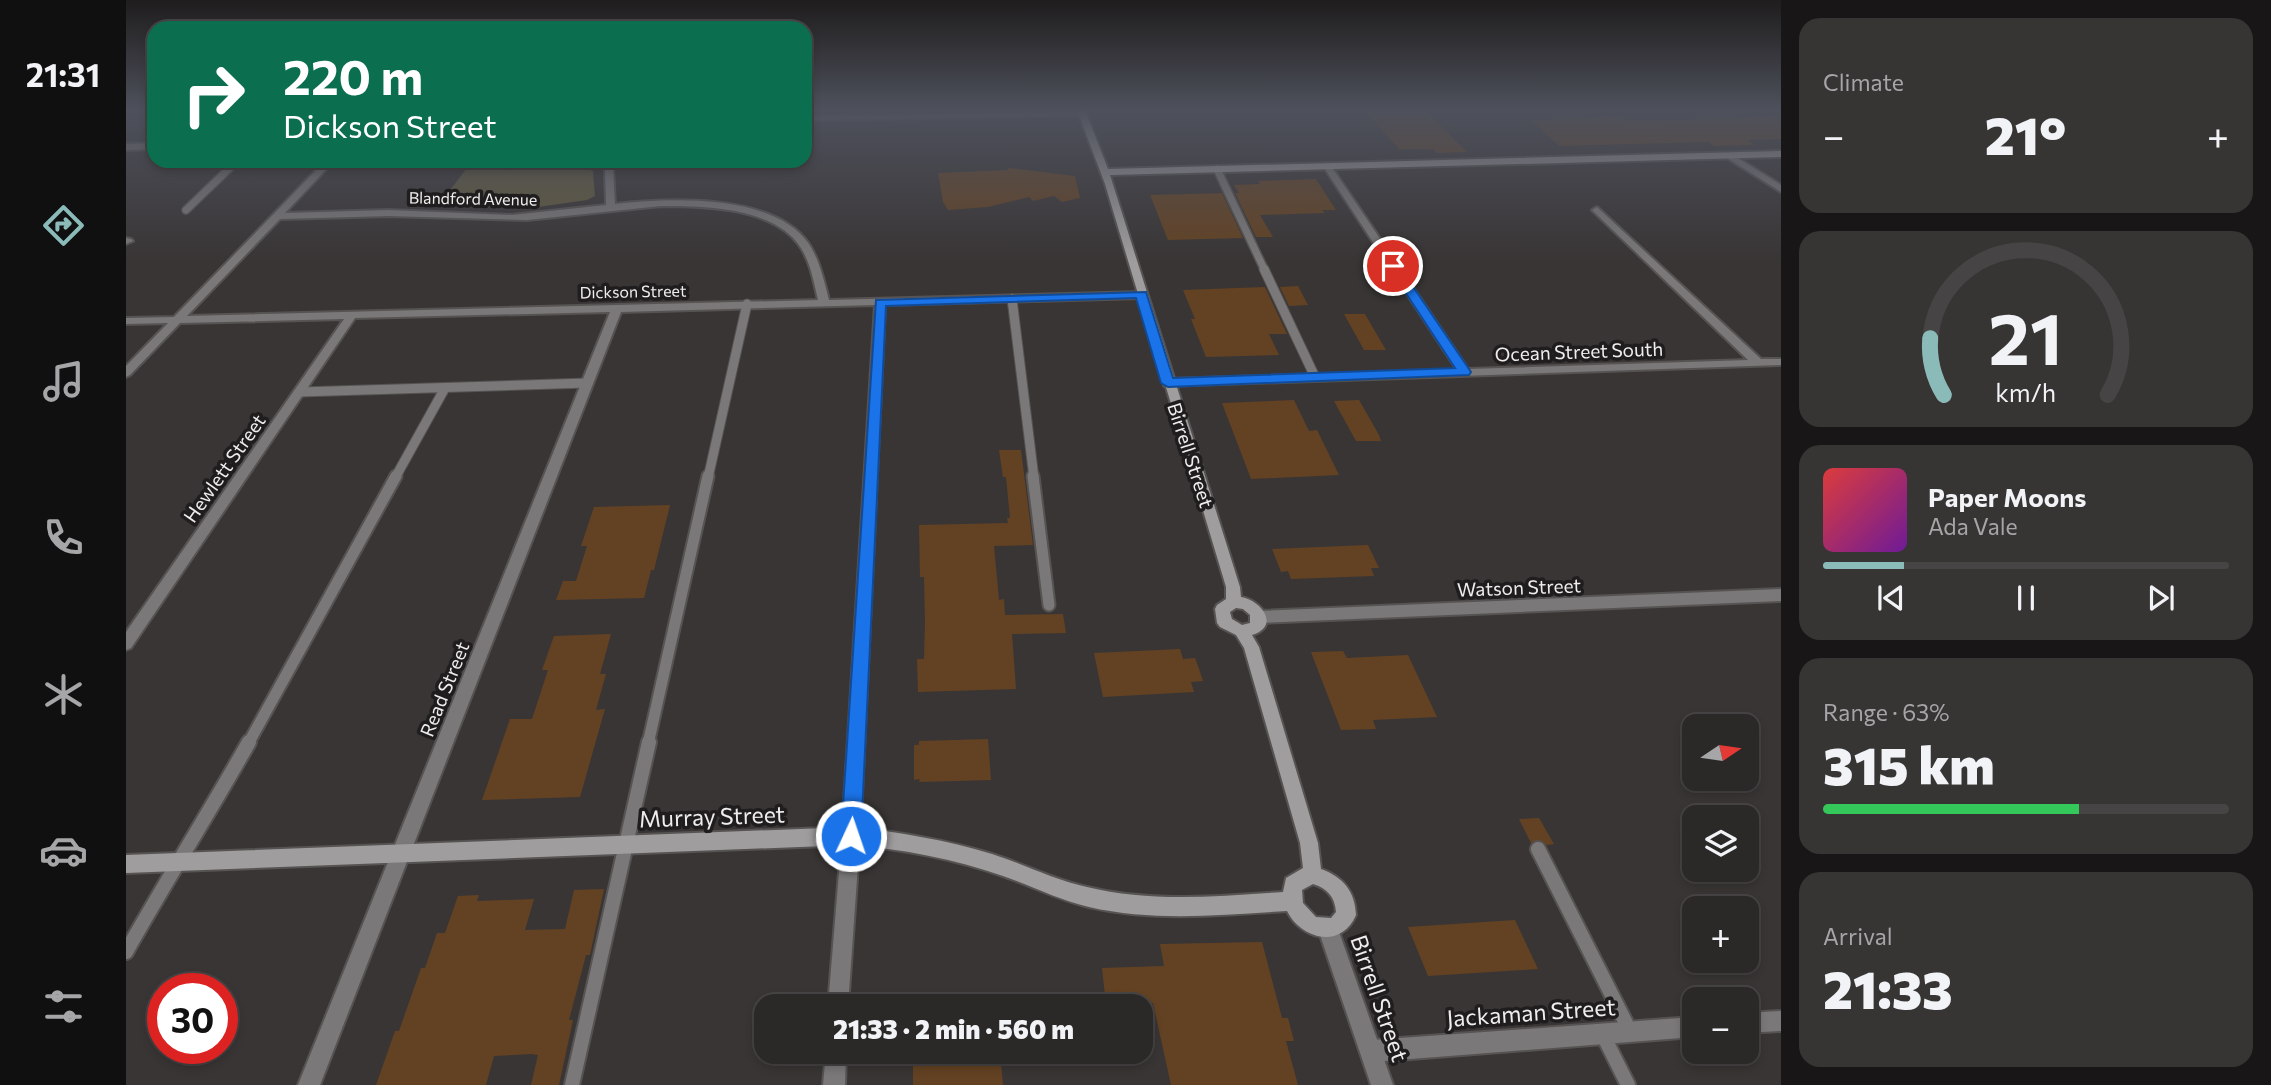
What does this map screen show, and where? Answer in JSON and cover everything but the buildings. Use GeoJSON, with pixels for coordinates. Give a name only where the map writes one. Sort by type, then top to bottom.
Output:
{"type":"FeatureCollection","features":[{"type":"Feature","properties":{"kind":"main road","name":"Birrell Street"},"geometry":{"type":"LineString","coordinates":[[1101,161],[1233,587],[1234,602]]}},
{"type":"Feature","properties":{"kind":"main road"},"geometry":{"type":"LineString","coordinates":[[1105,172],[1543,161]]}},
{"type":"Feature","properties":{"kind":"main road"},"geometry":{"type":"LineString","coordinates":[[1234,602],[1252,608],[1259,617],[1255,628],[1241,631],[1230,627],[1221,614],[1225,606],[1234,602]]}},
{"type":"Feature","properties":{"kind":"main road"},"geometry":{"type":"LineString","coordinates":[[1241,631],[1251,648],[1305,830],[1313,875]]}},
{"type":"Feature","properties":{"kind":"main road","name":"Murray Street"},"geometry":{"type":"LineString","coordinates":[[126,864],[851,836],[925,845],[994,863],[1087,897],[1124,904],[1163,906],[1291,901]]}},
{"type":"Feature","properties":{"kind":"main road"},"geometry":{"type":"LineString","coordinates":[[1313,875],[1331,882],[1339,889],[1346,906],[1342,922],[1328,929],[1309,924],[1301,918],[1291,901],[1293,885],[1298,879],[1313,875]]}},
{"type":"Feature","properties":{"kind":"street"},"geometry":{"type":"LineString","coordinates":[[1737,161],[1781,189]]}},
{"type":"Feature","properties":{"kind":"street"},"geometry":{"type":"LineString","coordinates":[[1327,166],[1464,372]]}},
{"type":"Feature","properties":{"kind":"street"},"geometry":{"type":"LineString","coordinates":[[126,373],[323,168]]}},
{"type":"Feature","properties":{"kind":"street"},"geometry":{"type":"LineString","coordinates":[[609,168],[611,207]]}},
{"type":"Feature","properties":{"kind":"street","name":"Blandford Avenue"},"geometry":{"type":"LineString","coordinates":[[277,216],[405,212],[528,217],[611,207],[700,204],[740,210],[768,218],[794,234],[807,248],[814,262],[824,303]]}},
{"type":"Feature","properties":{"kind":"street"},"geometry":{"type":"LineString","coordinates":[[1597,210],[1757,362]]}},
{"type":"Feature","properties":{"kind":"street","name":"Dickson Street"},"geometry":{"type":"LineString","coordinates":[[126,321],[1141,295]]}},
{"type":"Feature","properties":{"kind":"street"},"geometry":{"type":"LineString","coordinates":[[839,994],[851,836],[880,303]]}},
{"type":"Feature","properties":{"kind":"street","name":"Read Street"},"geometry":{"type":"LineString","coordinates":[[309,1085],[617,307]]}},
{"type":"Feature","properties":{"kind":"street","name":"Hewlett Street"},"geometry":{"type":"LineString","coordinates":[[126,644],[353,314]]}},
{"type":"Feature","properties":{"kind":"street","name":"Ocean Street South"},"geometry":{"type":"LineString","coordinates":[[1168,383],[1781,362]]}},
{"type":"Feature","properties":{"kind":"street","name":"Watson Street"},"geometry":{"type":"LineString","coordinates":[[1259,617],[1781,595]]}},
{"type":"Feature","properties":{"kind":"street","name":"Birrell Street"},"geometry":{"type":"LineString","coordinates":[[1328,929],[1382,1085]]}},
{"type":"Feature","properties":{"kind":"street"},"geometry":{"type":"LineString","coordinates":[[1759,1022],[1781,1021]]}},
{"type":"Feature","properties":{"kind":"street","name":"Jackaman Street"},"geometry":{"type":"LineString","coordinates":[[1372,1051],[1682,1028]]}},
{"type":"Feature","properties":{"kind":"street"},"geometry":{"type":"LineString","coordinates":[[834,1085],[835,1064]]}},
{"type":"Feature","properties":{"kind":"lane"},"geometry":{"type":"LineString","coordinates":[[186,210],[230,168]]}},
{"type":"Feature","properties":{"kind":"lane"},"geometry":{"type":"LineString","coordinates":[[1217,169],[1315,377]]}},
{"type":"Feature","properties":{"kind":"lane"},"geometry":{"type":"LineString","coordinates":[[1012,299],[1049,605]]}},
{"type":"Feature","properties":{"kind":"lane"},"geometry":{"type":"LineString","coordinates":[[572,1085],[747,304]]}},
{"type":"Feature","properties":{"kind":"lane"},"geometry":{"type":"LineString","coordinates":[[300,392],[587,383]]}},
{"type":"Feature","properties":{"kind":"lane"},"geometry":{"type":"LineString","coordinates":[[126,952],[160,891],[204,823],[444,388]]}},
{"type":"Feature","properties":{"kind":"lane"},"geometry":{"type":"LineString","coordinates":[[1538,849],[1629,1031]]}},
{"type":"Feature","properties":{"kind":"lane"},"geometry":{"type":"LineString","coordinates":[[1602,1033],[1628,1085]]}},
{"type":"Feature","properties":{"kind":"shaded area"},"geometry":{"type":"Polygon","coordinates":[[[467,168],[585,168],[593,171],[595,196],[587,200],[531,208],[439,205],[467,168]]]}},
{"type":"Feature","properties":{"kind":"route"},"geometry":{"type":"LineString","coordinates":[[851,836],[880,303],[1141,295],[1168,383],[1464,372],[1393,266]]}}]}
